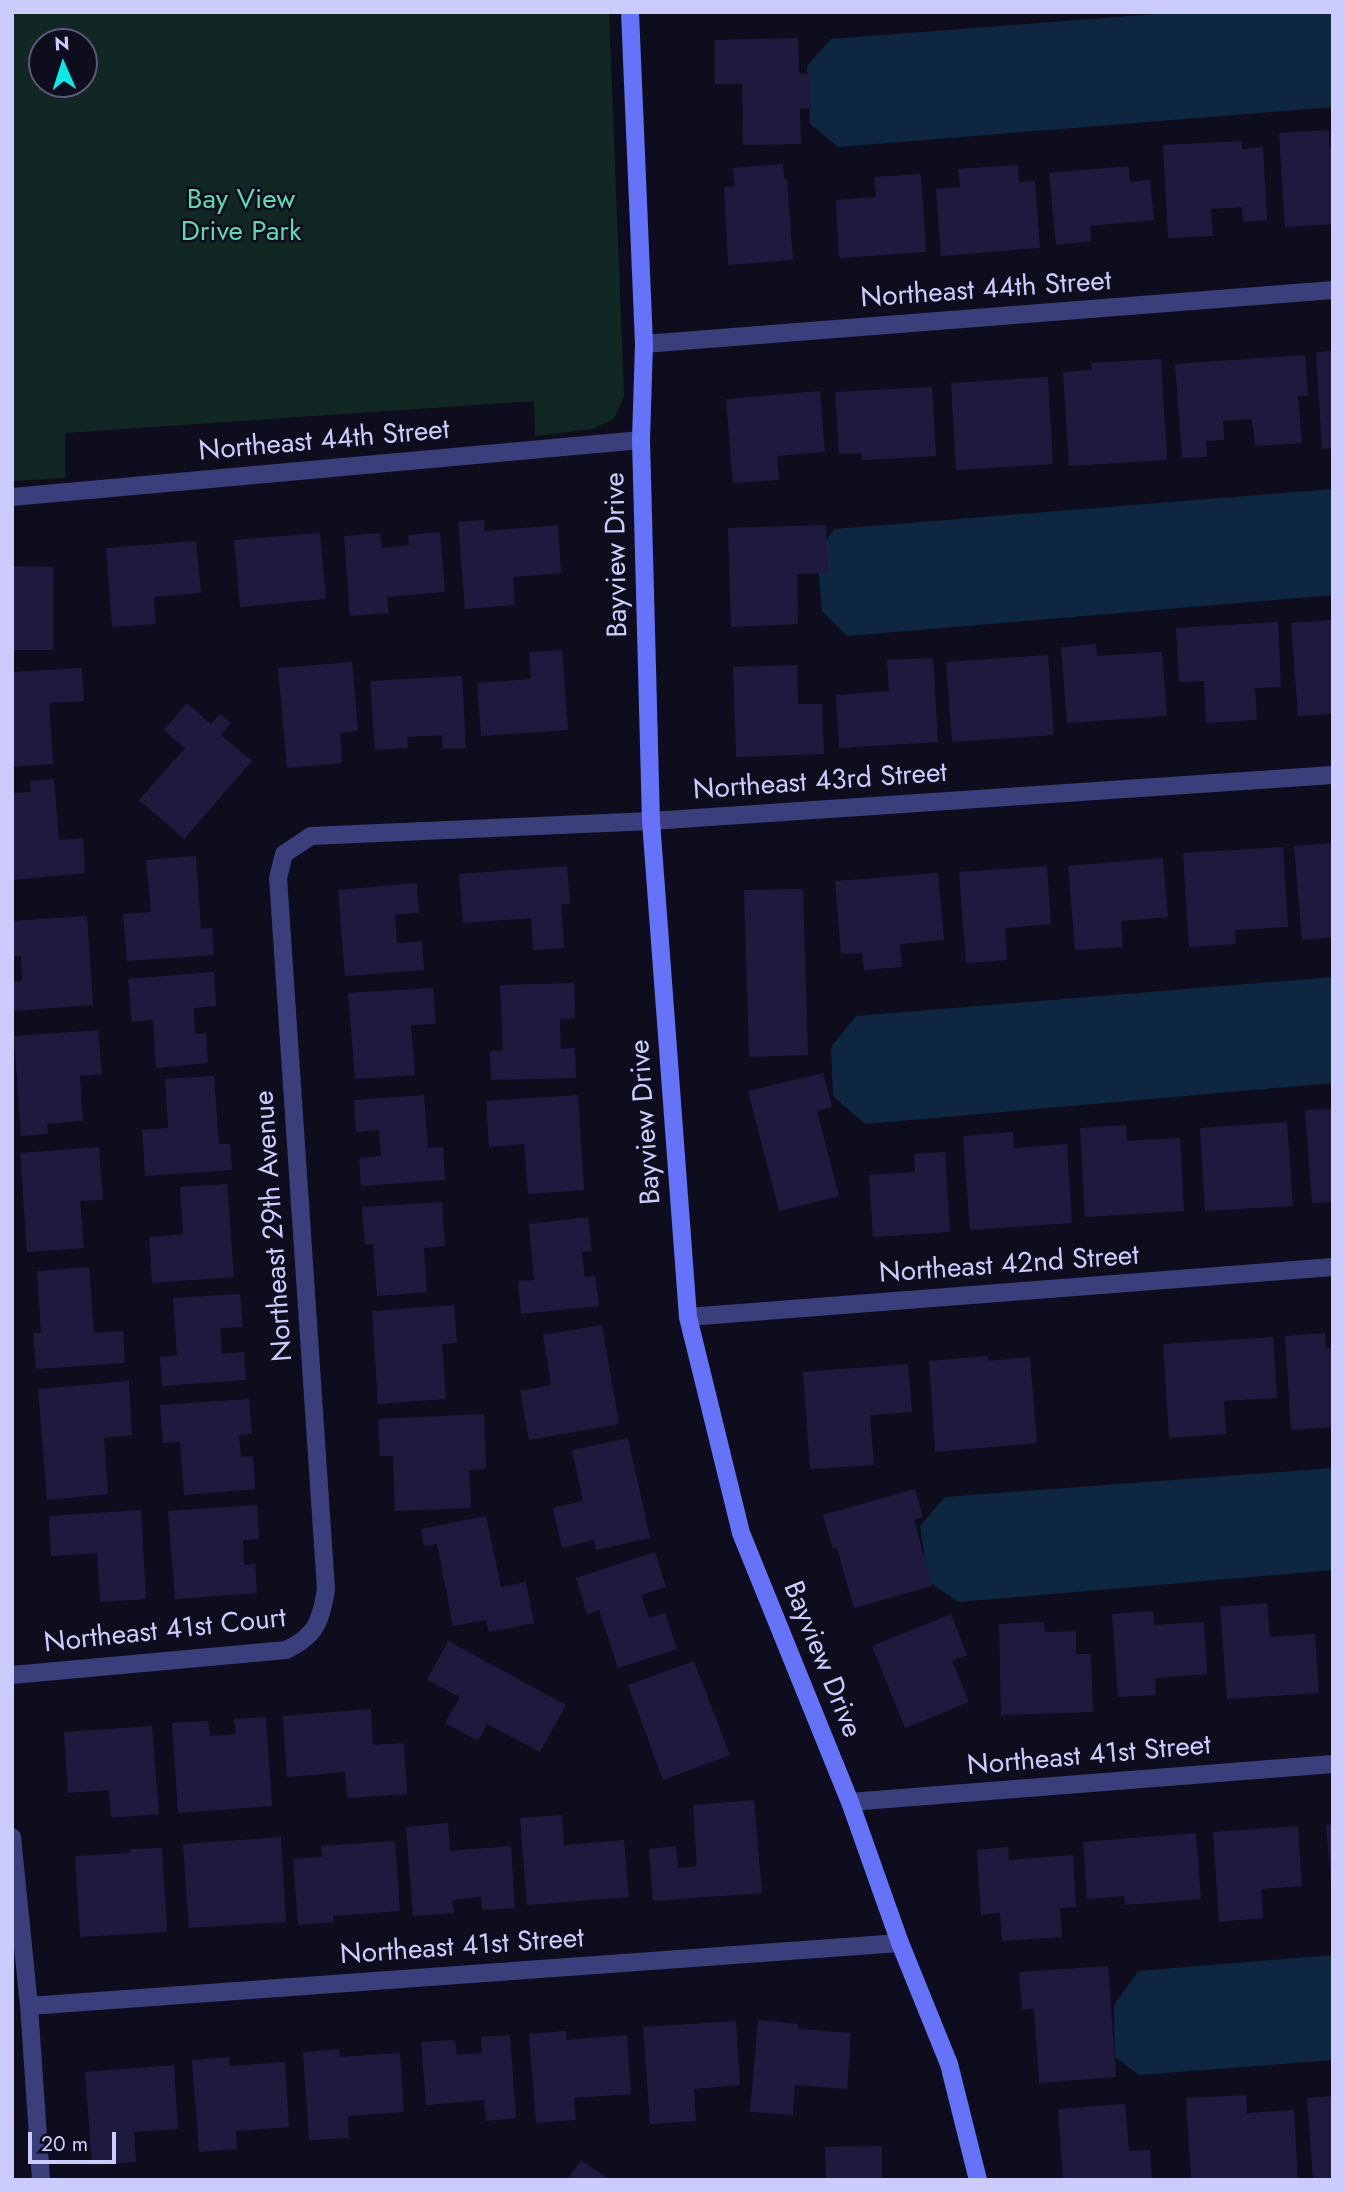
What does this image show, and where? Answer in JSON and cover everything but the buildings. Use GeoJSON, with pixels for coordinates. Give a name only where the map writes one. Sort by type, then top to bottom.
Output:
{"type":"FeatureCollection","features":[{"type":"Feature","properties":{"kind":"street","name":"Bayview Drive"},"geometry":{"type":"LineString","coordinates":[[630,12],[644,344],[641,440],[651,821],[688,1317],[741,1533],[850,1802],[900,1943],[948,2064],[978,2180]]}},
{"type":"Feature","properties":{"kind":"street","name":"Northeast 44th Street"},"geometry":{"type":"LineString","coordinates":[[644,344],[1333,290]]}},
{"type":"Feature","properties":{"kind":"street","name":"Northeast 44th Street"},"geometry":{"type":"LineString","coordinates":[[12,497],[641,440]]}},
{"type":"Feature","properties":{"kind":"street","name":"Northeast 43rd Street"},"geometry":{"type":"LineString","coordinates":[[311,836],[651,821],[1333,775]]}},
{"type":"Feature","properties":{"kind":"street","name":"Northeast 29th Avenue"},"geometry":{"type":"LineString","coordinates":[[311,836],[284,854],[278,878],[326,1589],[323,1609],[316,1627]]}},
{"type":"Feature","properties":{"kind":"street","name":"Northeast 42nd Street"},"geometry":{"type":"LineString","coordinates":[[688,1317],[1333,1268]]}},
{"type":"Feature","properties":{"kind":"street","name":"Northeast 41st Court"},"geometry":{"type":"LineString","coordinates":[[12,1675],[286,1650],[304,1642],[316,1627]]}},
{"type":"Feature","properties":{"kind":"street","name":"Northeast 41st Street"},"geometry":{"type":"LineString","coordinates":[[850,1802],[1333,1764]]}},
{"type":"Feature","properties":{"kind":"street"},"geometry":{"type":"LineString","coordinates":[[12,1837],[29,2006],[41,2180]]}},
{"type":"Feature","properties":{"kind":"street","name":"Northeast 41st Street"},"geometry":{"type":"LineString","coordinates":[[29,2006],[900,1943]]}},
{"type":"Feature","properties":{"kind":"green space","name":"Bay View Drive Park"},"geometry":{"type":"Polygon","coordinates":[[[12,12],[609,12],[624,396],[614,419],[593,429],[535,436],[534,401],[65,433],[65,478],[12,481],[12,12]]]}},
{"type":"Feature","properties":{"kind":"water"},"geometry":{"type":"Polygon","coordinates":[[[1183,12],[1333,12],[1333,107],[838,147],[810,124],[807,66],[831,39],[1183,12]]]}},
{"type":"Feature","properties":{"kind":"water"},"geometry":{"type":"Polygon","coordinates":[[[1333,489],[1333,595],[847,636],[822,611],[817,554],[834,529],[1333,489]]]}},
{"type":"Feature","properties":{"kind":"water"},"geometry":{"type":"Polygon","coordinates":[[[1333,977],[1333,1083],[865,1124],[833,1096],[831,1047],[856,1016],[1333,977]]]}},
{"type":"Feature","properties":{"kind":"water"},"geometry":{"type":"Polygon","coordinates":[[[1333,1468],[1333,1570],[958,1602],[928,1581],[920,1526],[945,1497],[1333,1468]]]}},
{"type":"Feature","properties":{"kind":"water"},"geometry":{"type":"Polygon","coordinates":[[[1333,1955],[1333,2060],[1139,2075],[1115,2057],[1114,2005],[1138,1971],[1333,1955]]]}}]}
